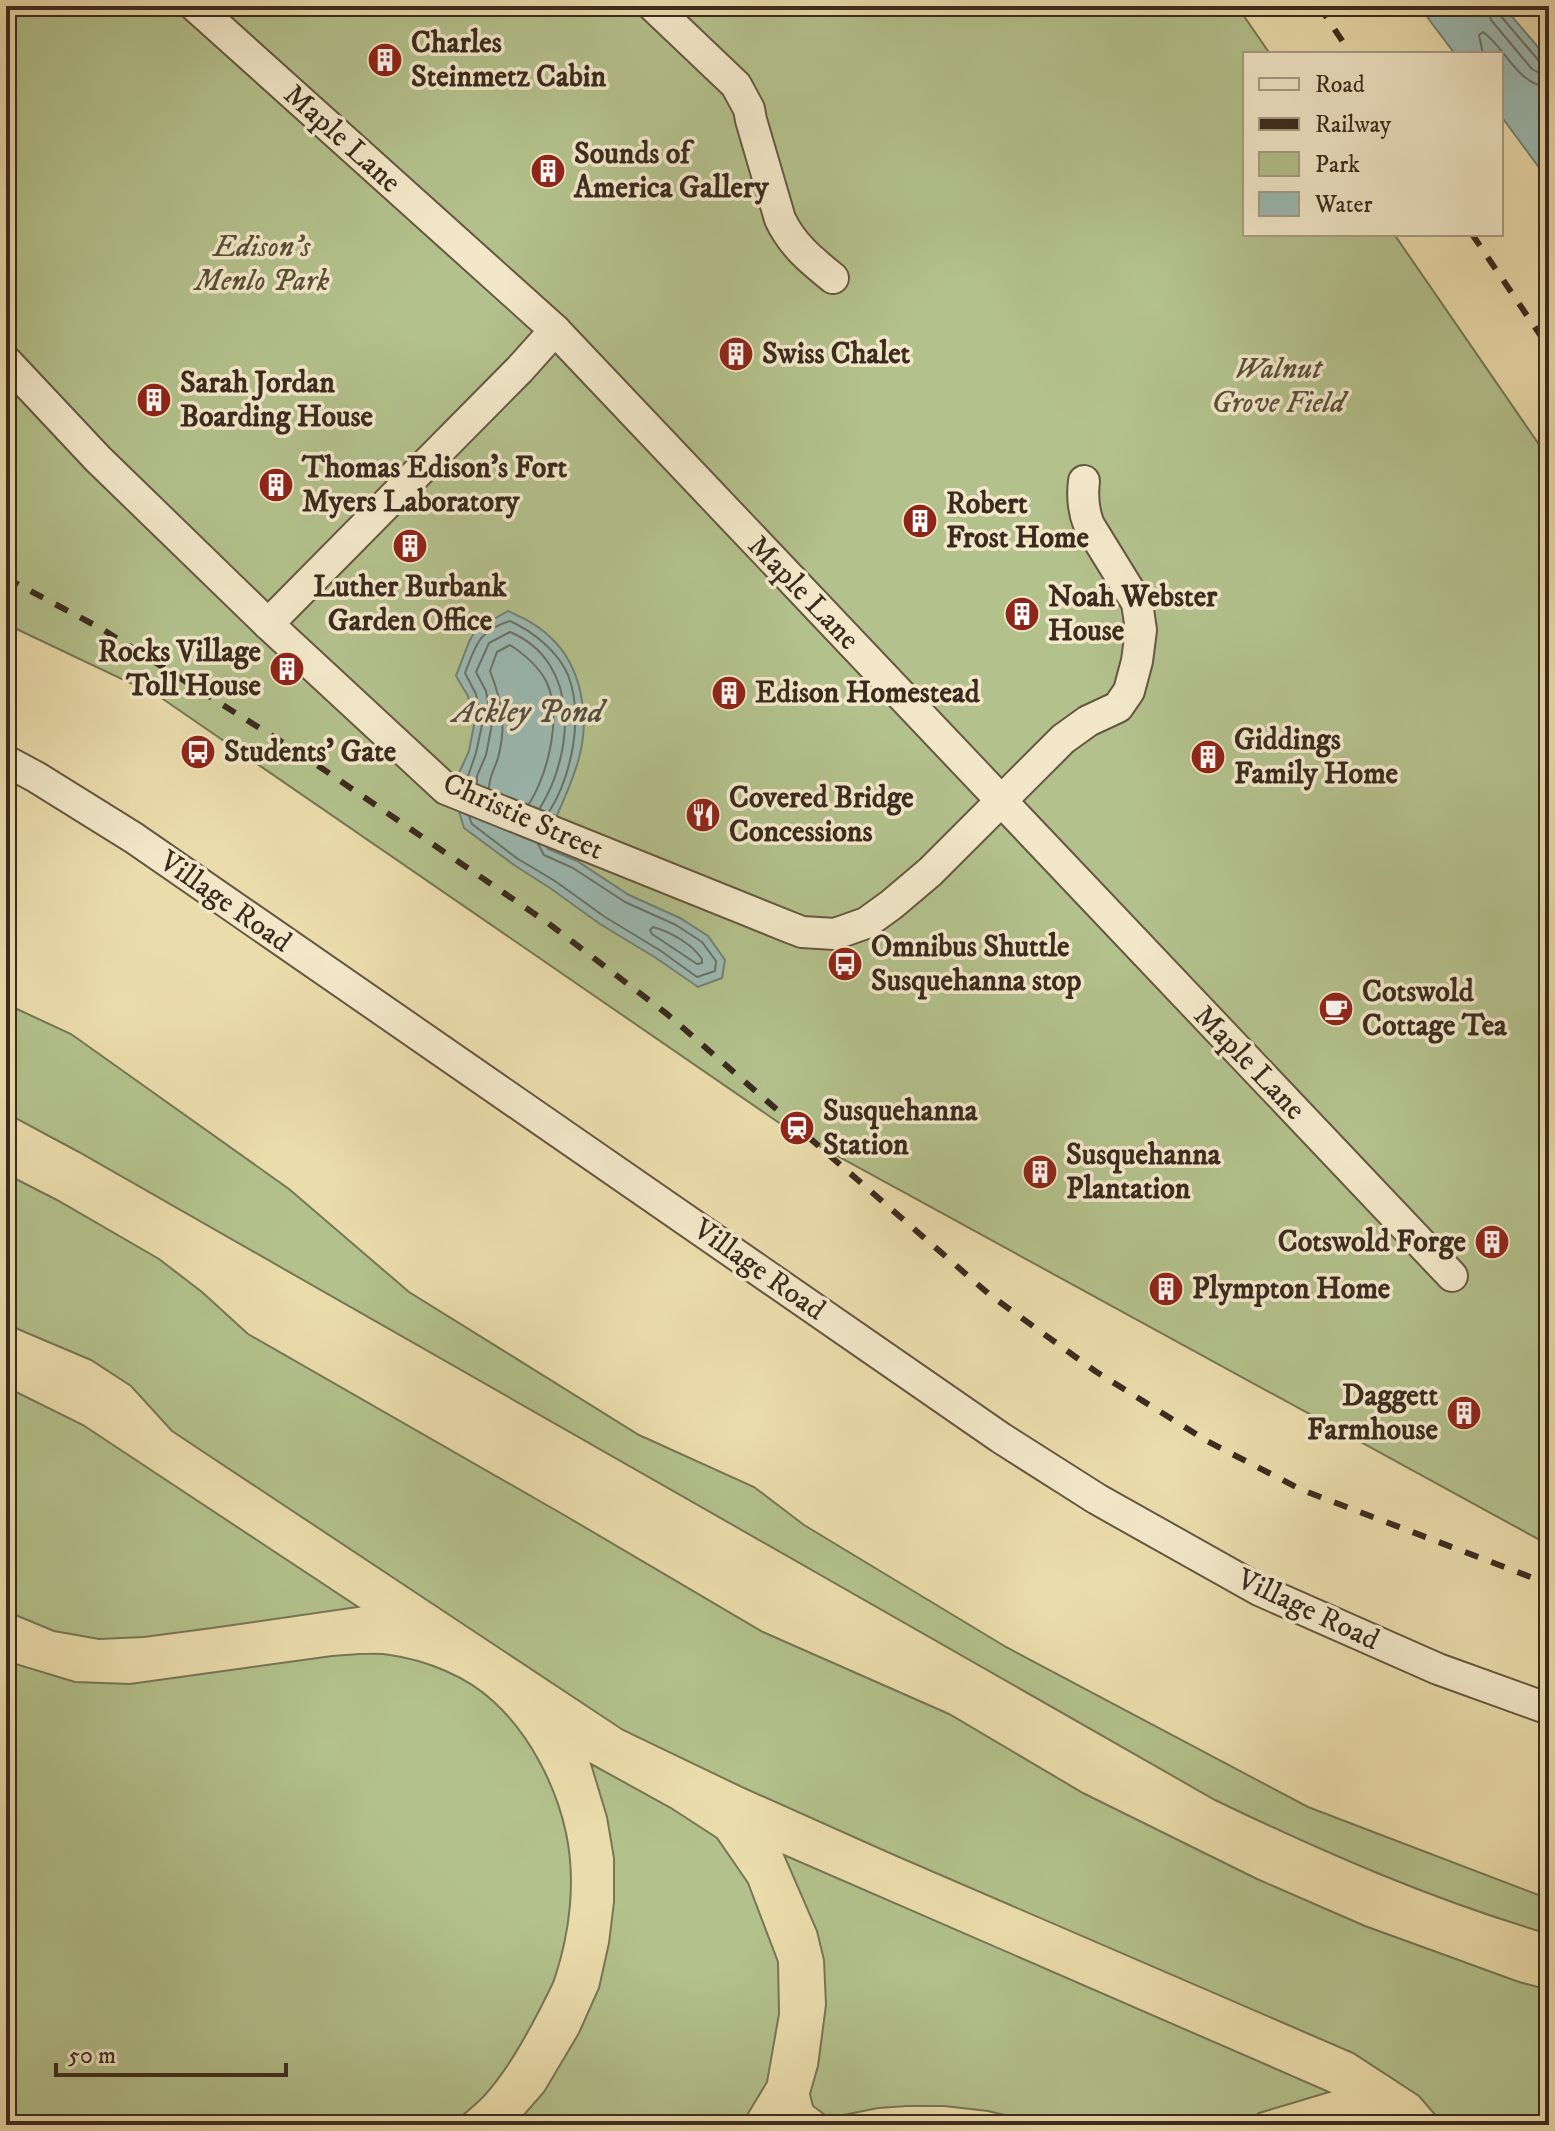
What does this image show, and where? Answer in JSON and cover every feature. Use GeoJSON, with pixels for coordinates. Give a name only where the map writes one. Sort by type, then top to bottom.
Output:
{"type":"FeatureCollection","features":[{"type":"Feature","properties":{"kind":"street","name":"Maple Lane"},"geometry":{"type":"LineString","coordinates":[[195,6],[555,330],[1452,1276]]}},
{"type":"Feature","properties":{"kind":"street"},"geometry":{"type":"LineString","coordinates":[[653,6],[736,85],[749,109],[785,231],[804,255],[833,278]]}},
{"type":"Feature","properties":{"kind":"street"},"geometry":{"type":"LineString","coordinates":[[268,624],[555,330]]}},
{"type":"Feature","properties":{"kind":"street","name":"Christie Street"},"geometry":{"type":"LineString","coordinates":[[6,361],[98,459],[268,624],[446,789],[802,932],[835,934],[866,923],[891,905],[930,872],[1063,739],[1088,721],[1118,707],[1129,691],[1141,630],[1137,603],[1089,525],[1083,506],[1084,481]]}},
{"type":"Feature","properties":{"kind":"street","name":"Village Road"},"geometry":{"type":"LineString","coordinates":[[6,761],[134,838],[1001,1438],[1097,1499],[1259,1590],[1438,1669],[1549,1709]]}},
{"type":"Feature","properties":{"kind":"green space"},"geometry":{"type":"Polygon","coordinates":[[[6,6],[1237,6],[1269,52],[1243,52],[1243,236],[1395,236],[1549,459],[1549,1545],[788,1129],[160,697],[6,624],[6,6]]]}},
{"type":"Feature","properties":{"kind":"green space"},"geometry":{"type":"Polygon","coordinates":[[[6,1004],[71,1034],[289,1189],[409,1292],[639,1435],[754,1487],[804,1525],[1006,1647],[1308,1807],[1549,1899],[1549,1934],[1379,1874],[1215,1800],[6,1113],[6,1004]]]}},
{"type":"Feature","properties":{"kind":"green space"},"geometry":{"type":"Polygon","coordinates":[[[6,1174],[159,1259],[202,1292],[248,1334],[763,1632],[949,1714],[1083,1793],[1257,1879],[1365,1926],[1549,1990],[1549,2125],[1444,2125],[1419,2096],[1353,2053],[892,1854],[623,1730],[172,1431],[131,1386],[91,1360],[6,1324],[6,1174]]]}},
{"type":"Feature","properties":{"kind":"green space"},"geometry":{"type":"Polygon","coordinates":[[[6,1387],[83,1425],[358,1607],[144,1637],[99,1639],[54,1631],[6,1611],[6,1387]]]}},
{"type":"Feature","properties":{"kind":"green space"},"geometry":{"type":"Polygon","coordinates":[[[360,1654],[386,1654],[418,1661],[459,1677],[484,1693],[507,1715],[530,1746],[562,1815],[571,1869],[570,1906],[564,1942],[551,1988],[500,2076],[483,2097],[451,2125],[6,2125],[6,1661],[75,1682],[130,1684],[360,1654]]]}},
{"type":"Feature","properties":{"kind":"green space"},"geometry":{"type":"Polygon","coordinates":[[[591,1764],[671,1808],[717,1838],[748,1883],[778,1962],[779,2014],[767,2082],[741,2125],[515,2125],[544,2092],[579,2033],[599,1988],[609,1943],[614,1902],[614,1858],[607,1817],[591,1764]]]}},
{"type":"Feature","properties":{"kind":"green space"},"geometry":{"type":"Polygon","coordinates":[[[784,1855],[1329,2092],[1259,2113],[1243,2125],[1046,2125],[988,2111],[944,2106],[878,2108],[829,2118],[813,2106],[810,2094],[818,2066],[826,2005],[824,1960],[817,1931],[784,1855]]]}},
{"type":"Feature","properties":{"kind":"water"},"geometry":{"type":"Polygon","coordinates":[[[1419,6],[1503,6],[1549,60],[1549,181],[1503,119],[1503,52],[1454,52],[1419,6]]]}},
{"type":"Feature","properties":{"kind":"water","name":"Ackley Pond"},"geometry":{"type":"Polygon","coordinates":[[[508,611],[540,629],[561,649],[570,662],[581,693],[584,726],[579,758],[545,844],[548,849],[577,861],[629,895],[680,918],[708,936],[725,960],[722,978],[698,987],[600,924],[464,828],[458,808],[459,773],[469,751],[474,725],[468,696],[456,676],[476,629],[508,611]]]}},
{"type":"Feature","properties":{"kind":"railway"},"geometry":{"type":"LineString","coordinates":[[1319,6],[1350,52]]}},
{"type":"Feature","properties":{"kind":"railway"},"geometry":{"type":"LineString","coordinates":[[1473,236],[1549,348]]}},
{"type":"Feature","properties":{"kind":"railway"},"geometry":{"type":"LineString","coordinates":[[6,578],[102,629],[301,754],[548,923],[667,1014],[990,1295],[1095,1371],[1207,1441],[1302,1490],[1549,1584]]}},
{"type":"Feature","properties":{"kind":"place","name":"Charles Steinmetz Cabin"},"geometry":{"type":"Point","coordinates":[385,60]}},
{"type":"Feature","properties":{"kind":"place","name":"Sounds of America Gallery"},"geometry":{"type":"Point","coordinates":[548,171]}},
{"type":"Feature","properties":{"kind":"place","name":"Swiss Chalet"},"geometry":{"type":"Point","coordinates":[736,354]}},
{"type":"Feature","properties":{"kind":"place","name":"Sarah Jordan Boarding House"},"geometry":{"type":"Point","coordinates":[154,400]}},
{"type":"Feature","properties":{"kind":"place","name":"Thomas Edison’s Fort Myers Laboratory"},"geometry":{"type":"Point","coordinates":[276,485]}},
{"type":"Feature","properties":{"kind":"place","name":"Robert Frost Home"},"geometry":{"type":"Point","coordinates":[920,521]}},
{"type":"Feature","properties":{"kind":"place","name":"Luther Burbank Garden Office"},"geometry":{"type":"Point","coordinates":[410,546]}},
{"type":"Feature","properties":{"kind":"place","name":"Noah Webster House"},"geometry":{"type":"Point","coordinates":[1022,614]}},
{"type":"Feature","properties":{"kind":"place","name":"Rocks Village Toll House"},"geometry":{"type":"Point","coordinates":[287,669]}},
{"type":"Feature","properties":{"kind":"place","name":"Edison Homestead"},"geometry":{"type":"Point","coordinates":[729,693]}},
{"type":"Feature","properties":{"kind":"place","name":"Students' Gate"},"geometry":{"type":"Point","coordinates":[198,752]}},
{"type":"Feature","properties":{"kind":"place","name":"Giddings Family Home"},"geometry":{"type":"Point","coordinates":[1208,757]}},
{"type":"Feature","properties":{"kind":"place","name":"Covered Bridge Concessions"},"geometry":{"type":"Point","coordinates":[703,815]}},
{"type":"Feature","properties":{"kind":"place","name":"Omnibus Shuttle Susquehanna stop"},"geometry":{"type":"Point","coordinates":[845,964]}},
{"type":"Feature","properties":{"kind":"place","name":"Cotswold Cottage Tea"},"geometry":{"type":"Point","coordinates":[1336,1009]}},
{"type":"Feature","properties":{"kind":"place","name":"Susquehanna Station"},"geometry":{"type":"Point","coordinates":[797,1128]}},
{"type":"Feature","properties":{"kind":"place","name":"Susquehanna Plantation"},"geometry":{"type":"Point","coordinates":[1040,1172]}},
{"type":"Feature","properties":{"kind":"place","name":"Cotswold Forge"},"geometry":{"type":"Point","coordinates":[1492,1242]}},
{"type":"Feature","properties":{"kind":"place","name":"Plympton Home"},"geometry":{"type":"Point","coordinates":[1166,1289]}},
{"type":"Feature","properties":{"kind":"place","name":"Daggett Farmhouse"},"geometry":{"type":"Point","coordinates":[1464,1413]}},
{"type":"Feature","properties":{"kind":"park label","name":"Edison's Menlo Park"},"geometry":{"type":"Point","coordinates":[262,264]}},
{"type":"Feature","properties":{"kind":"park label","name":"Walnut Grove Field"},"geometry":{"type":"Point","coordinates":[1278,386]}}]}
